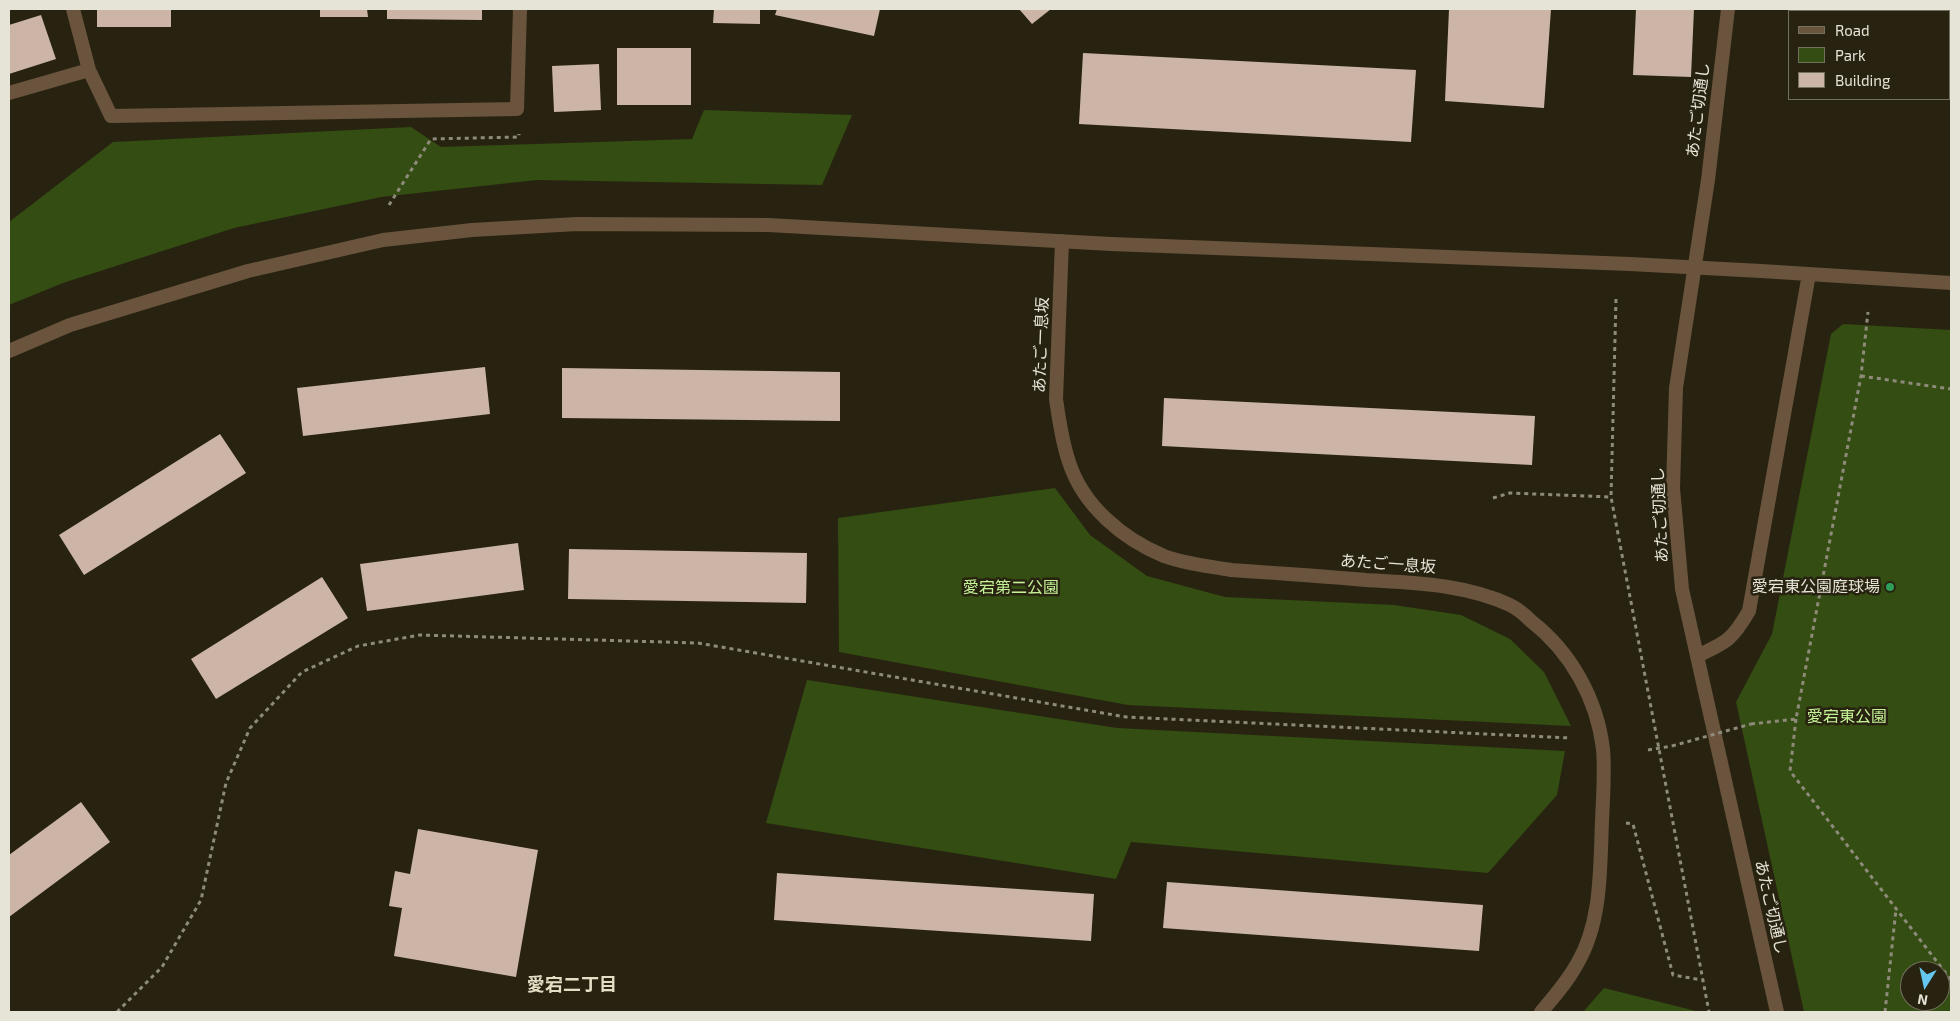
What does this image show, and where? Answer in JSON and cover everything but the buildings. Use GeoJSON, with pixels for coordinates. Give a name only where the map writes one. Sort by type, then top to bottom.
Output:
{"type":"FeatureCollection","features":[{"type":"Feature","properties":{"kind":"street"},"geometry":{"type":"LineString","coordinates":[[72,9],[89,70],[111,116],[517,108],[520,9]]}},
{"type":"Feature","properties":{"kind":"street","name":"あたご切通し"},"geometry":{"type":"LineString","coordinates":[[1728,9],[1708,180],[1676,388],[1673,488],[1682,589],[1777,1012]]}},
{"type":"Feature","properties":{"kind":"street"},"geometry":{"type":"LineString","coordinates":[[9,93],[89,70]]}},
{"type":"Feature","properties":{"kind":"street"},"geometry":{"type":"LineString","coordinates":[[9,351],[70,325],[248,271],[383,240],[577,224],[768,225],[1062,241],[1630,264],[1951,283]]}},
{"type":"Feature","properties":{"kind":"street","name":"あたご一息坂"},"geometry":{"type":"LineString","coordinates":[[1062,241],[1056,399],[1070,464],[1092,504],[1109,522],[1132,540],[1165,556],[1197,564],[1231,570],[1450,586],[1487,595],[1512,606],[1538,626],[1561,648],[1580,676],[1594,711],[1603,749],[1600,871],[1591,930],[1578,963],[1562,988],[1541,1012]]}},
{"type":"Feature","properties":{"kind":"street"},"geometry":{"type":"LineString","coordinates":[[1697,656],[1727,642],[1738,630],[1749,611],[1809,274]]}},
{"type":"Feature","properties":{"kind":"path"},"geometry":{"type":"LineString","coordinates":[[389,205],[431,139],[519,137],[517,108]]}},
{"type":"Feature","properties":{"kind":"path"},"geometry":{"type":"LineString","coordinates":[[1616,300],[1611,497],[1709,1012]]}},
{"type":"Feature","properties":{"kind":"path"},"geometry":{"type":"LineString","coordinates":[[1868,312],[1861,376],[1796,719],[1790,771],[1951,980]]}},
{"type":"Feature","properties":{"kind":"path"},"geometry":{"type":"LineString","coordinates":[[1861,376],[1951,389]]}},
{"type":"Feature","properties":{"kind":"path"},"geometry":{"type":"LineString","coordinates":[[1493,498],[1510,493],[1611,497]]}},
{"type":"Feature","properties":{"kind":"path"},"geometry":{"type":"LineString","coordinates":[[117,1012],[162,967],[201,900],[226,783],[250,728],[302,672],[358,646],[420,635],[698,643],[1126,717],[1570,738]]}},
{"type":"Feature","properties":{"kind":"path"},"geometry":{"type":"LineString","coordinates":[[1648,750],[1672,746],[1751,724],[1796,719]]}},
{"type":"Feature","properties":{"kind":"path"},"geometry":{"type":"LineString","coordinates":[[1602,822],[1633,824],[1673,975],[1702,980]]}},
{"type":"Feature","properties":{"kind":"path"},"geometry":{"type":"LineString","coordinates":[[1885,1012],[1896,908]]}},
{"type":"Feature","properties":{"kind":"green space"},"geometry":{"type":"Polygon","coordinates":[[[704,110],[852,115],[822,185],[537,180],[381,197],[234,228],[63,283],[9,305],[9,222],[113,142],[411,127],[441,147],[692,139],[704,110]]]}},
{"type":"Feature","properties":{"kind":"green space","name":"愛宕東公園"},"geometry":{"type":"Polygon","coordinates":[[[1843,324],[1951,330],[1951,1012],[1804,1012],[1736,702],[1772,634],[1831,334],[1843,324]]]}},
{"type":"Feature","properties":{"kind":"green space","name":"愛宕第二公園"},"geometry":{"type":"Polygon","coordinates":[[[1055,488],[1090,535],[1147,576],[1225,597],[1394,605],[1461,615],[1510,639],[1544,672],[1571,726],[1128,705],[839,652],[838,518],[1055,488]]]}},
{"type":"Feature","properties":{"kind":"green space"},"geometry":{"type":"Polygon","coordinates":[[[807,680],[1117,728],[1565,751],[1557,795],[1488,873],[1131,842],[1116,879],[766,823],[807,680]]]}},
{"type":"Feature","properties":{"kind":"green space"},"geometry":{"type":"Polygon","coordinates":[[[1604,988],[1700,1012],[1583,1012],[1604,988]]]}},
{"type":"Feature","properties":{"kind":"place","name":"愛宕東公園庭球場"},"geometry":{"type":"Point","coordinates":[1890,587]}},
{"type":"Feature","properties":{"kind":"district","name":"愛宕二丁目"},"geometry":{"type":"Point","coordinates":[572,985]}}]}
